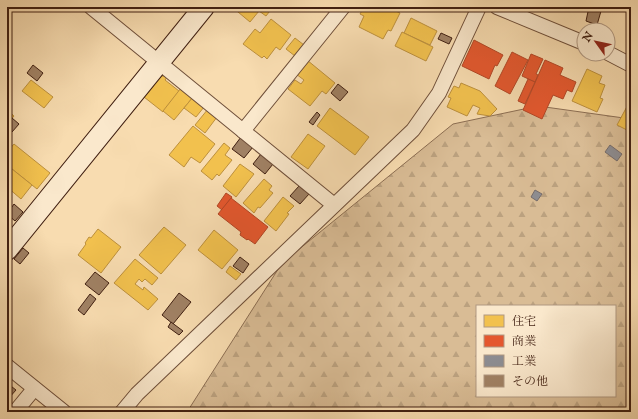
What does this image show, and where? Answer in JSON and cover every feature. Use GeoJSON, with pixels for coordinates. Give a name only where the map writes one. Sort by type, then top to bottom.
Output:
{"type":"FeatureCollection","features":[{"type":"Feature","properties":{"kind":"street"},"geometry":{"type":"LineString","coordinates":[[91,7],[334,205]]}},
{"type":"Feature","properties":{"kind":"street"},"geometry":{"type":"LineString","coordinates":[[7,250],[204,7]]}},
{"type":"Feature","properties":{"kind":"street"},"geometry":{"type":"LineString","coordinates":[[243,131],[342,7]]}},
{"type":"Feature","properties":{"kind":"street"},"geometry":{"type":"LineString","coordinates":[[122,412],[137,394],[413,130],[439,93],[479,7]]}},
{"type":"Feature","properties":{"kind":"street"},"geometry":{"type":"LineString","coordinates":[[497,7],[576,40]]}},
{"type":"Feature","properties":{"kind":"street"},"geometry":{"type":"LineString","coordinates":[[616,57],[631,65]]}},
{"type":"Feature","properties":{"kind":"street"},"geometry":{"type":"LineString","coordinates":[[7,366],[64,412]]}},
{"type":"Feature","properties":{"kind":"street"},"geometry":{"type":"LineString","coordinates":[[15,412],[34,389]]}},
{"type":"Feature","properties":{"kind":"green space"},"geometry":{"type":"Polygon","coordinates":[[[538,106],[631,119],[631,412],[187,412],[282,263],[453,124],[538,106]]]}},
{"type":"Feature","properties":{"kind":"building: 住宅"},"geometry":{"type":"Polygon","coordinates":[[[232,7],[273,7],[266,16],[259,11],[250,22],[232,7]]]}},
{"type":"Feature","properties":{"kind":"building: 住宅"},"geometry":{"type":"Polygon","coordinates":[[[364,7],[387,7],[400,13],[391,31],[388,30],[383,39],[359,27],[364,16],[360,14],[364,7]]]}},
{"type":"Feature","properties":{"kind":"building: 住宅"},"geometry":{"type":"Polygon","coordinates":[[[411,18],[437,31],[430,45],[404,33],[411,18]]]}},
{"type":"Feature","properties":{"kind":"building: 住宅"},"geometry":{"type":"Polygon","coordinates":[[[271,19],[291,35],[280,50],[276,47],[267,59],[264,56],[262,58],[243,44],[255,29],[260,33],[271,19]]]}},
{"type":"Feature","properties":{"kind":"building: 住宅"},"geometry":{"type":"Polygon","coordinates":[[[402,32],[433,47],[426,61],[395,46],[402,32]]]}},
{"type":"Feature","properties":{"kind":"building: 住宅"},"geometry":{"type":"Polygon","coordinates":[[[295,38],[304,45],[295,56],[286,49],[295,38]]]}},
{"type":"Feature","properties":{"kind":"building: 住宅"},"geometry":{"type":"Polygon","coordinates":[[[307,60],[335,83],[326,94],[322,91],[310,106],[288,89],[295,80],[301,84],[304,80],[296,74],[307,60]]]}},
{"type":"Feature","properties":{"kind":"building: 住宅"},"geometry":{"type":"Polygon","coordinates":[[[587,69],[602,76],[599,83],[605,85],[600,98],[603,99],[597,112],[572,101],[587,69]]]}},
{"type":"Feature","properties":{"kind":"building: 住宅"},"geometry":{"type":"Polygon","coordinates":[[[161,76],[166,76],[167,77],[165,80],[179,91],[163,112],[144,97],[161,76]]]}},
{"type":"Feature","properties":{"kind":"building: 住宅"},"geometry":{"type":"Polygon","coordinates":[[[31,80],[53,97],[44,108],[22,91],[31,80]]]}},
{"type":"Feature","properties":{"kind":"building: 住宅"},"geometry":{"type":"Polygon","coordinates":[[[461,83],[480,91],[497,109],[490,116],[477,114],[480,108],[473,105],[467,116],[447,107],[451,98],[448,97],[454,86],[459,88],[461,83]]]}},
{"type":"Feature","properties":{"kind":"building: 住宅"},"geometry":{"type":"Polygon","coordinates":[[[181,88],[193,97],[174,120],[163,111],[181,88]]]}},
{"type":"Feature","properties":{"kind":"building: 住宅"},"geometry":{"type":"Polygon","coordinates":[[[193,97],[204,107],[196,117],[184,108],[193,97]]]}},
{"type":"Feature","properties":{"kind":"building: 住宅"},"geometry":{"type":"Polygon","coordinates":[[[631,99],[631,132],[617,125],[631,99]]]}},
{"type":"Feature","properties":{"kind":"building: 住宅"},"geometry":{"type":"Polygon","coordinates":[[[330,108],[369,137],[355,155],[317,126],[330,108]]]}},
{"type":"Feature","properties":{"kind":"building: 住宅"},"geometry":{"type":"Polygon","coordinates":[[[208,109],[217,117],[205,133],[195,125],[208,109]]]}},
{"type":"Feature","properties":{"kind":"building: 住宅"},"geometry":{"type":"Polygon","coordinates":[[[7,110],[14,116],[7,124],[7,110]]]}},
{"type":"Feature","properties":{"kind":"building: 住宅"},"geometry":{"type":"Polygon","coordinates":[[[193,126],[215,144],[200,163],[191,157],[184,167],[169,155],[193,126]]]}},
{"type":"Feature","properties":{"kind":"building: 住宅"},"geometry":{"type":"Polygon","coordinates":[[[308,134],[325,146],[308,169],[291,157],[308,134]]]}},
{"type":"Feature","properties":{"kind":"building: 住宅"},"geometry":{"type":"Polygon","coordinates":[[[224,143],[230,148],[225,155],[232,160],[219,176],[217,174],[212,180],[201,171],[224,143]]]}},
{"type":"Feature","properties":{"kind":"building: 住宅"},"geometry":{"type":"Polygon","coordinates":[[[14,144],[50,173],[37,189],[7,165],[7,152],[14,144]]]}},
{"type":"Feature","properties":{"kind":"building: 住宅"},"geometry":{"type":"Polygon","coordinates":[[[240,164],[254,174],[236,197],[223,186],[240,164]]]}},
{"type":"Feature","properties":{"kind":"building: 住宅"},"geometry":{"type":"Polygon","coordinates":[[[7,165],[32,185],[21,199],[7,187],[7,165]]]}},
{"type":"Feature","properties":{"kind":"building: 住宅"},"geometry":{"type":"Polygon","coordinates":[[[264,179],[272,186],[269,190],[273,193],[260,208],[258,207],[254,213],[243,203],[264,179]]]}},
{"type":"Feature","properties":{"kind":"building: 住宅"},"geometry":{"type":"Polygon","coordinates":[[[283,197],[294,206],[287,213],[289,214],[276,231],[264,221],[283,197]]]}},
{"type":"Feature","properties":{"kind":"building: 住宅"},"geometry":{"type":"Polygon","coordinates":[[[164,227],[186,245],[161,274],[139,255],[164,227]]]}},
{"type":"Feature","properties":{"kind":"building: 住宅"},"geometry":{"type":"Polygon","coordinates":[[[98,229],[121,247],[101,273],[78,255],[89,237],[91,238],[98,229]]]}},
{"type":"Feature","properties":{"kind":"building: 住宅"},"geometry":{"type":"Polygon","coordinates":[[[214,230],[238,250],[222,269],[198,250],[214,230]]]}},
{"type":"Feature","properties":{"kind":"building: 住宅"},"geometry":{"type":"Polygon","coordinates":[[[135,259],[158,278],[152,285],[145,279],[142,282],[139,279],[135,284],[143,290],[144,287],[158,299],[148,310],[114,283],[135,259]]]}},
{"type":"Feature","properties":{"kind":"building: 住宅"},"geometry":{"type":"Polygon","coordinates":[[[230,266],[241,274],[236,280],[226,272],[230,266]]]}},
{"type":"Feature","properties":{"kind":"building: 商業"},"geometry":{"type":"Polygon","coordinates":[[[474,40],[503,55],[497,66],[495,65],[489,79],[462,66],[474,40]]]}},
{"type":"Feature","properties":{"kind":"building: 商業"},"geometry":{"type":"Polygon","coordinates":[[[512,52],[528,60],[510,94],[495,86],[512,52]]]}},
{"type":"Feature","properties":{"kind":"building: 商業"},"geometry":{"type":"Polygon","coordinates":[[[531,54],[543,59],[536,74],[538,75],[535,82],[522,76],[531,54]]]}},
{"type":"Feature","properties":{"kind":"building: 商業"},"geometry":{"type":"Polygon","coordinates":[[[545,60],[563,68],[560,75],[576,82],[572,92],[567,90],[563,99],[553,95],[542,119],[523,110],[545,60]]]}},
{"type":"Feature","properties":{"kind":"building: 商業"},"geometry":{"type":"Polygon","coordinates":[[[528,79],[535,82],[525,104],[518,101],[528,79]]]}},
{"type":"Feature","properties":{"kind":"building: 商業"},"geometry":{"type":"Polygon","coordinates":[[[226,193],[232,197],[222,210],[217,206],[226,193]]]}},
{"type":"Feature","properties":{"kind":"building: 商業"},"geometry":{"type":"Polygon","coordinates":[[[231,198],[268,227],[255,244],[240,235],[241,232],[218,214],[231,198]]]}},
{"type":"Feature","properties":{"kind":"building: 工業"},"geometry":{"type":"Polygon","coordinates":[[[610,145],[622,154],[617,161],[605,152],[610,145]]]}},
{"type":"Feature","properties":{"kind":"building: 工業"},"geometry":{"type":"Polygon","coordinates":[[[535,190],[542,194],[537,201],[531,197],[535,190]]]}},
{"type":"Feature","properties":{"kind":"building: その他"},"geometry":{"type":"Polygon","coordinates":[[[589,7],[601,11],[598,22],[586,21],[589,7]]]}},
{"type":"Feature","properties":{"kind":"building: その他"},"geometry":{"type":"Polygon","coordinates":[[[441,33],[452,38],[449,44],[438,39],[441,33]]]}},
{"type":"Feature","properties":{"kind":"building: その他"},"geometry":{"type":"Polygon","coordinates":[[[33,65],[43,73],[37,81],[27,73],[33,65]]]}},
{"type":"Feature","properties":{"kind":"building: その他"},"geometry":{"type":"Polygon","coordinates":[[[338,84],[348,92],[340,101],[331,93],[338,84]]]}},
{"type":"Feature","properties":{"kind":"building: その他"},"geometry":{"type":"Polygon","coordinates":[[[317,112],[320,115],[313,125],[309,122],[317,112]]]}},
{"type":"Feature","properties":{"kind":"building: その他"},"geometry":{"type":"Polygon","coordinates":[[[12,118],[19,124],[12,132],[7,128],[7,124],[12,118]]]}},
{"type":"Feature","properties":{"kind":"building: その他"},"geometry":{"type":"Polygon","coordinates":[[[241,137],[253,147],[244,158],[232,149],[241,137]]]}},
{"type":"Feature","properties":{"kind":"building: その他"},"geometry":{"type":"Polygon","coordinates":[[[261,154],[273,164],[265,174],[253,164],[261,154]]]}},
{"type":"Feature","properties":{"kind":"building: その他"},"geometry":{"type":"Polygon","coordinates":[[[299,186],[309,194],[300,204],[290,196],[299,186]]]}},
{"type":"Feature","properties":{"kind":"building: その他"},"geometry":{"type":"Polygon","coordinates":[[[14,204],[23,212],[15,221],[7,214],[14,204]]]}},
{"type":"Feature","properties":{"kind":"building: その他"},"geometry":{"type":"Polygon","coordinates":[[[23,248],[29,253],[20,264],[14,259],[23,248]]]}},
{"type":"Feature","properties":{"kind":"building: その他"},"geometry":{"type":"Polygon","coordinates":[[[240,257],[249,264],[243,273],[233,266],[240,257]]]}},
{"type":"Feature","properties":{"kind":"building: その他"},"geometry":{"type":"Polygon","coordinates":[[[95,272],[109,283],[99,295],[85,284],[95,272]]]}},
{"type":"Feature","properties":{"kind":"building: その他"},"geometry":{"type":"Polygon","coordinates":[[[179,293],[191,302],[173,324],[162,315],[179,293]]]}},
{"type":"Feature","properties":{"kind":"building: その他"},"geometry":{"type":"Polygon","coordinates":[[[90,294],[96,299],[84,315],[78,310],[90,294]]]}},
{"type":"Feature","properties":{"kind":"building: その他"},"geometry":{"type":"Polygon","coordinates":[[[171,322],[183,331],[179,335],[168,327],[171,322]]]}},
{"type":"Feature","properties":{"kind":"building: その他"},"geometry":{"type":"Polygon","coordinates":[[[7,383],[16,390],[8,399],[7,398],[7,383]]]}}]}
